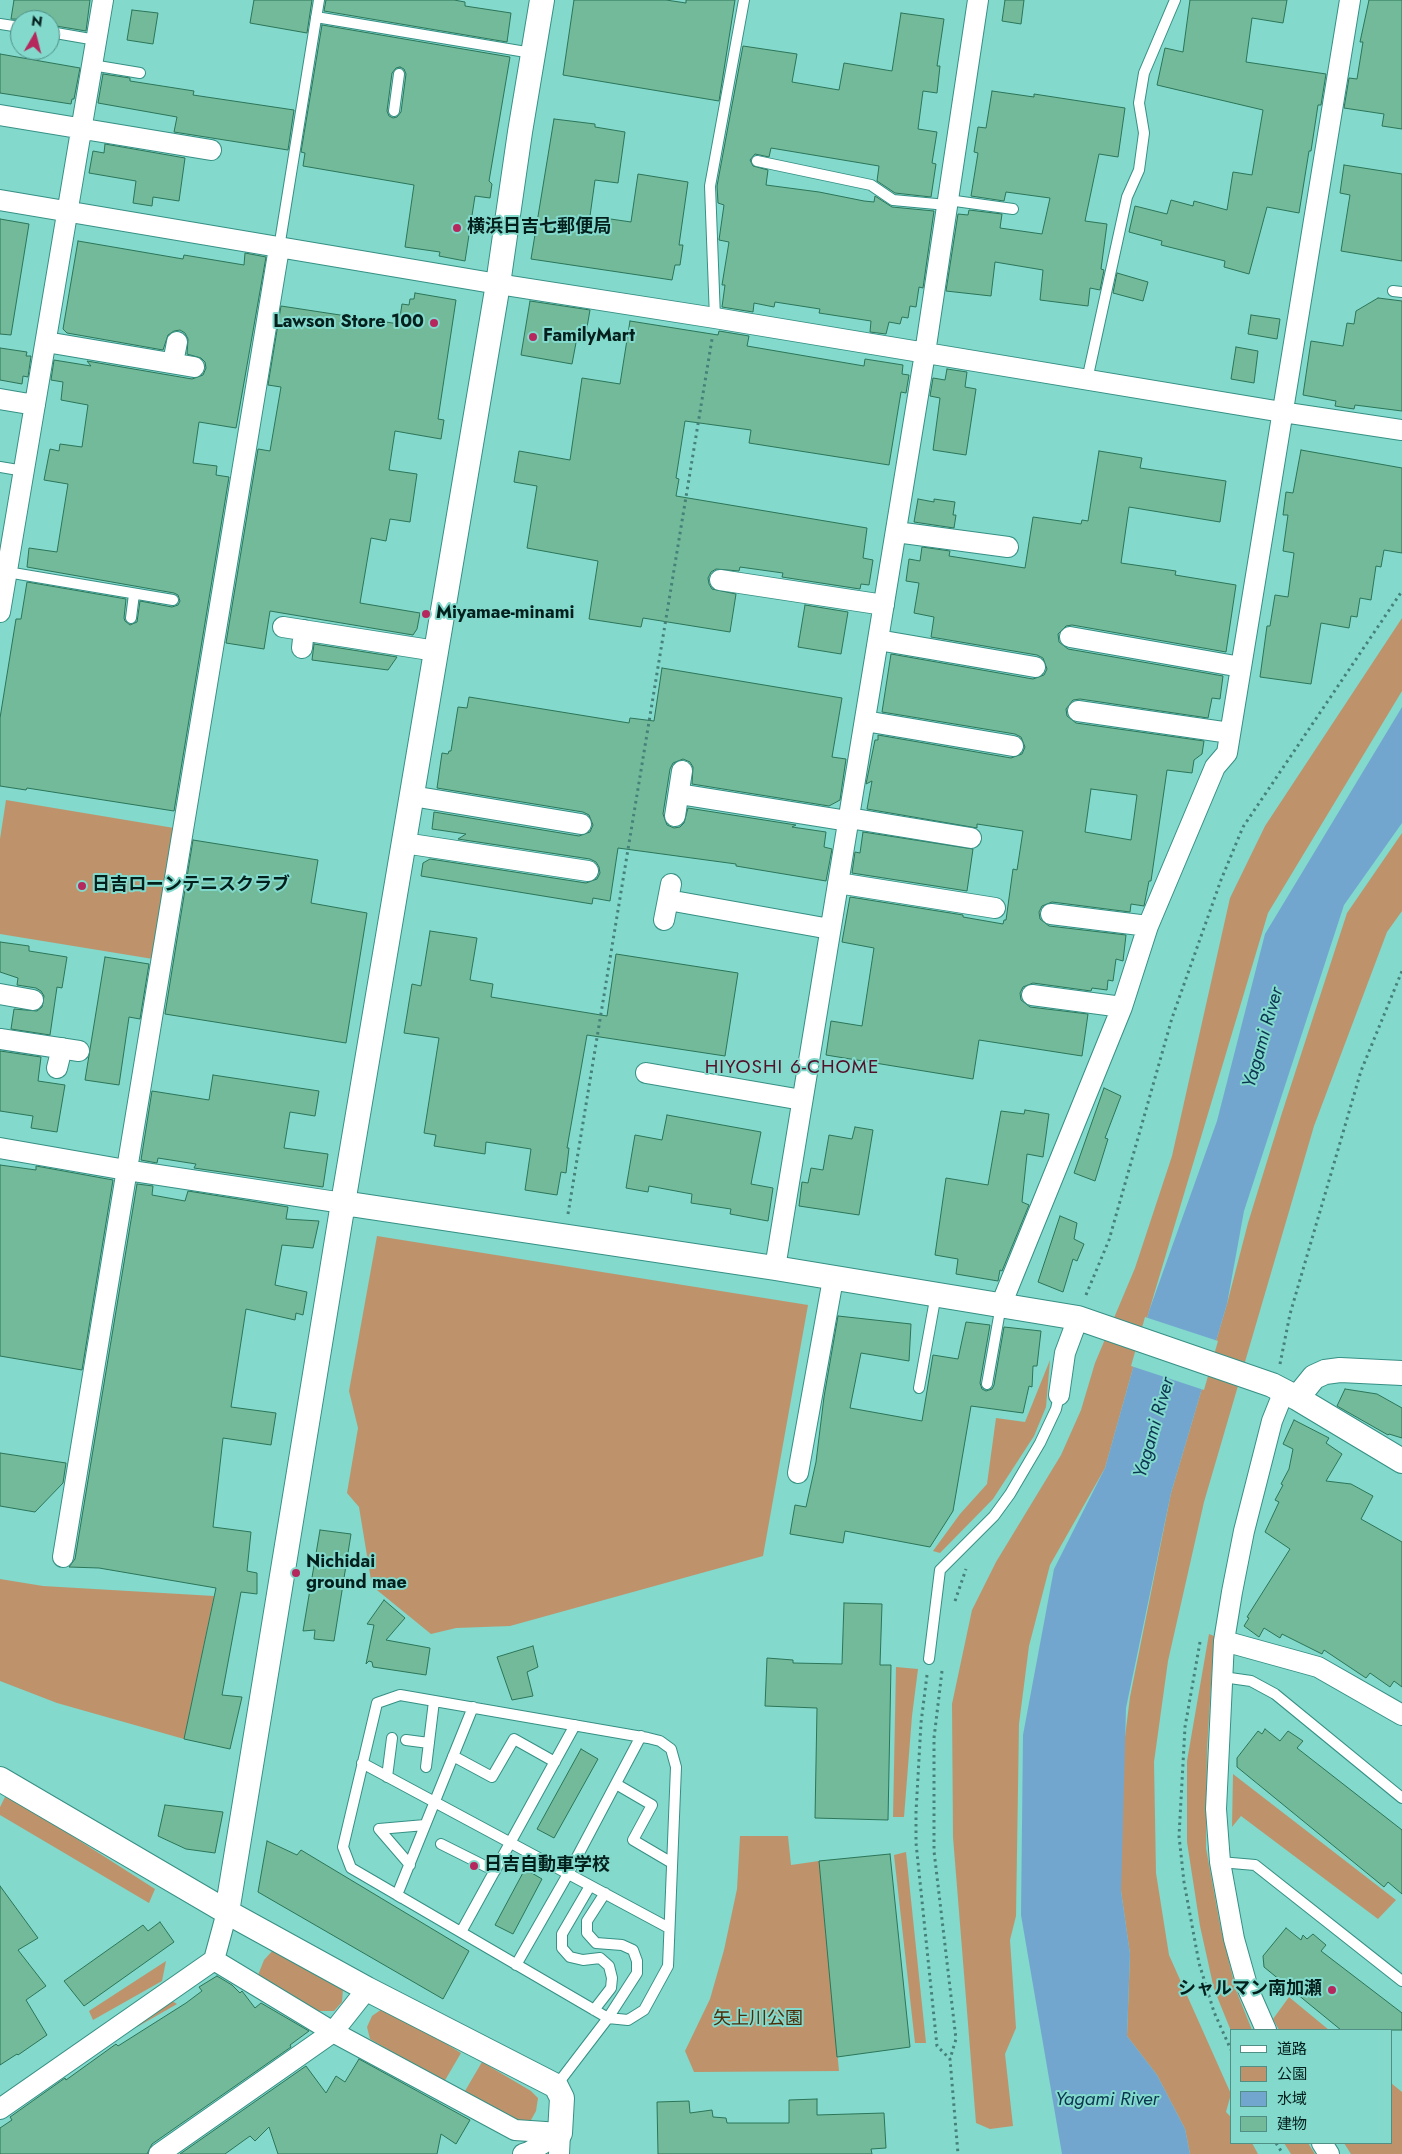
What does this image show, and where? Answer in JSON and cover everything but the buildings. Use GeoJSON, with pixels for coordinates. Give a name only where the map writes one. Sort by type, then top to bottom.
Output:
{"type":"FeatureCollection","features":[{"type":"Feature","properties":{"kind":"street"},"geometry":{"type":"LineString","coordinates":[[0,612],[4,582],[8,510],[24,471],[103,0]]}},
{"type":"Feature","properties":{"kind":"street"},"geometry":{"type":"LineString","coordinates":[[0,2109],[214,1960],[227,1912],[343,1203],[498,284],[532,53],[542,0]]}},
{"type":"Feature","properties":{"kind":"street"},"geometry":{"type":"LineString","coordinates":[[775,1268],[925,353],[978,0]]}},
{"type":"Feature","properties":{"kind":"street"},"geometry":{"type":"LineString","coordinates":[[1001,1305],[1122,1008],[1148,926],[1215,767],[1227,753],[1350,0]]}},
{"type":"Feature","properties":{"kind":"street"},"geometry":{"type":"LineString","coordinates":[[0,115],[211,150]]}},
{"type":"Feature","properties":{"kind":"street"},"geometry":{"type":"LineString","coordinates":[[0,200],[498,284],[1402,430]]}},
{"type":"Feature","properties":{"kind":"street"},"geometry":{"type":"LineString","coordinates":[[62,1557],[279,248]]}},
{"type":"Feature","properties":{"kind":"street"},"geometry":{"type":"LineString","coordinates":[[46,342],[194,367]]}},
{"type":"Feature","properties":{"kind":"street"},"geometry":{"type":"LineString","coordinates":[[173,363],[177,342]]}},
{"type":"Feature","properties":{"kind":"street"},"geometry":{"type":"LineString","coordinates":[[0,399],[35,405]]}},
{"type":"Feature","properties":{"kind":"street"},"geometry":{"type":"LineString","coordinates":[[896,532],[1008,548]]}},
{"type":"Feature","properties":{"kind":"street"},"geometry":{"type":"LineString","coordinates":[[720,580],[748,576],[884,605]]}},
{"type":"Feature","properties":{"kind":"street"},"geometry":{"type":"LineString","coordinates":[[283,627],[303,639],[436,651]]}},
{"type":"Feature","properties":{"kind":"street"},"geometry":{"type":"LineString","coordinates":[[1070,637],[1241,666]]}},
{"type":"Feature","properties":{"kind":"street"},"geometry":{"type":"LineString","coordinates":[[878,640],[1035,667]]}},
{"type":"Feature","properties":{"kind":"street"},"geometry":{"type":"LineString","coordinates":[[1078,711],[1230,733]]}},
{"type":"Feature","properties":{"kind":"street"},"geometry":{"type":"LineString","coordinates":[[864,721],[1013,746]]}},
{"type":"Feature","properties":{"kind":"street"},"geometry":{"type":"LineString","coordinates":[[674,816],[682,771]]}},
{"type":"Feature","properties":{"kind":"street"},"geometry":{"type":"LineString","coordinates":[[679,794],[971,838]]}},
{"type":"Feature","properties":{"kind":"street"},"geometry":{"type":"LineString","coordinates":[[412,796],[581,824]]}},
{"type":"Feature","properties":{"kind":"street"},"geometry":{"type":"LineString","coordinates":[[404,843],[588,871]]}},
{"type":"Feature","properties":{"kind":"street"},"geometry":{"type":"LineString","coordinates":[[838,883],[995,908]]}},
{"type":"Feature","properties":{"kind":"street"},"geometry":{"type":"LineString","coordinates":[[664,920],[669,892],[830,929]]}},
{"type":"Feature","properties":{"kind":"street"},"geometry":{"type":"LineString","coordinates":[[1051,914],[1148,926]]}},
{"type":"Feature","properties":{"kind":"street"},"geometry":{"type":"LineString","coordinates":[[0,994],[33,1000]]}},
{"type":"Feature","properties":{"kind":"street"},"geometry":{"type":"LineString","coordinates":[[1032,995],[1122,1008]]}},
{"type":"Feature","properties":{"kind":"street"},"geometry":{"type":"LineString","coordinates":[[0,1039],[70,1050],[57,1068]]}},
{"type":"Feature","properties":{"kind":"street"},"geometry":{"type":"LineString","coordinates":[[646,1073],[802,1100]]}},
{"type":"Feature","properties":{"kind":"street"},"geometry":{"type":"LineString","coordinates":[[0,1148],[126,1170],[775,1268],[1001,1305],[1083,1312],[1281,1385],[1402,1461]]}},
{"type":"Feature","properties":{"kind":"street"},"geometry":{"type":"LineString","coordinates":[[798,1473],[833,1279]]}},
{"type":"Feature","properties":{"kind":"street"},"geometry":{"type":"LineString","coordinates":[[1059,1395],[1065,1353],[1083,1312]]}},
{"type":"Feature","properties":{"kind":"street"},"geometry":{"type":"LineString","coordinates":[[1281,1385],[1314,1377],[1325,1372],[1340,1370],[1402,1372]]}},
{"type":"Feature","properties":{"kind":"street"},"geometry":{"type":"LineString","coordinates":[[1266,2029],[1248,1989],[1234,1939],[1220,1862],[1216,1809],[1224,1641],[1244,1531],[1281,1385]]}},
{"type":"Feature","properties":{"kind":"street"},"geometry":{"type":"LineString","coordinates":[[1224,1641],[1318,1667],[1402,1715]]}},
{"type":"Feature","properties":{"kind":"street"},"geometry":{"type":"LineString","coordinates":[[0,1779],[227,1912],[367,1989],[556,2086],[562,2098],[559,2144]]}},
{"type":"Feature","properties":{"kind":"street"},"geometry":{"type":"LineString","coordinates":[[214,1960],[334,2032],[514,2130],[559,2144]]}},
{"type":"Feature","properties":{"kind":"street"},"geometry":{"type":"LineString","coordinates":[[160,2154],[334,2032],[367,1989]]}},
{"type":"Feature","properties":{"kind":"street"},"geometry":{"type":"LineString","coordinates":[[523,2154],[559,2144]]}},
{"type":"Feature","properties":{"kind":"lane"},"geometry":{"type":"LineString","coordinates":[[279,248],[319,0]]}},
{"type":"Feature","properties":{"kind":"lane"},"geometry":{"type":"LineString","coordinates":[[715,318],[710,186],[744,0]]}},
{"type":"Feature","properties":{"kind":"lane"},"geometry":{"type":"LineString","coordinates":[[1087,380],[1128,196],[1139,170],[1144,133],[1139,102],[1144,74],[1175,0]]}},
{"type":"Feature","properties":{"kind":"lane"},"geometry":{"type":"LineString","coordinates":[[316,17],[532,53]]}},
{"type":"Feature","properties":{"kind":"lane"},"geometry":{"type":"LineString","coordinates":[[60,34],[96,40]]}},
{"type":"Feature","properties":{"kind":"lane"},"geometry":{"type":"LineString","coordinates":[[92,66],[140,73]]}},
{"type":"Feature","properties":{"kind":"lane"},"geometry":{"type":"LineString","coordinates":[[394,111],[399,74]]}},
{"type":"Feature","properties":{"kind":"lane"},"geometry":{"type":"LineString","coordinates":[[757,161],[870,185],[893,200],[1013,209]]}},
{"type":"Feature","properties":{"kind":"lane"},"geometry":{"type":"LineString","coordinates":[[0,467],[24,471]]}},
{"type":"Feature","properties":{"kind":"lane"},"geometry":{"type":"LineString","coordinates":[[4,582],[134,594],[173,600]]}},
{"type":"Feature","properties":{"kind":"lane"},"geometry":{"type":"LineString","coordinates":[[131,618],[134,594]]}},
{"type":"Feature","properties":{"kind":"lane"},"geometry":{"type":"LineString","coordinates":[[919,1388],[936,1294]]}},
{"type":"Feature","properties":{"kind":"lane"},"geometry":{"type":"LineString","coordinates":[[988,1384],[1001,1305]]}},
{"type":"Feature","properties":{"kind":"lane"},"geometry":{"type":"LineString","coordinates":[[929,1659],[940,1570],[994,1516],[1010,1494],[1040,1443],[1056,1409],[1059,1395]]}},
{"type":"Feature","properties":{"kind":"lane"},"geometry":{"type":"LineString","coordinates":[[1223,1677],[1251,1681],[1275,1694],[1402,1798]]}},
{"type":"Feature","properties":{"kind":"lane"},"geometry":{"type":"LineString","coordinates":[[400,1695],[473,1708],[641,1736],[660,1741],[671,1749],[676,1767],[668,1966],[644,2010],[628,2020],[608,2018],[351,1868],[343,1847],[377,1703],[400,1695]]}},
{"type":"Feature","properties":{"kind":"lane"},"geometry":{"type":"LineString","coordinates":[[426,1767],[434,1701]]}},
{"type":"Feature","properties":{"kind":"lane"},"geometry":{"type":"LineString","coordinates":[[397,1895],[473,1708]]}},
{"type":"Feature","properties":{"kind":"lane"},"geometry":{"type":"LineString","coordinates":[[460,1932],[575,1725]]}},
{"type":"Feature","properties":{"kind":"lane"},"geometry":{"type":"LineString","coordinates":[[516,1965],[568,1874],[641,1736]]}},
{"type":"Feature","properties":{"kind":"lane"},"geometry":{"type":"LineString","coordinates":[[387,1776],[392,1738]]}},
{"type":"Feature","properties":{"kind":"lane"},"geometry":{"type":"LineString","coordinates":[[453,1756],[492,1777],[514,1739],[555,1762]]}},
{"type":"Feature","properties":{"kind":"lane"},"geometry":{"type":"LineString","coordinates":[[406,1740],[429,1743]]}},
{"type":"Feature","properties":{"kind":"lane"},"geometry":{"type":"LineString","coordinates":[[362,1763],[669,1928]]}},
{"type":"Feature","properties":{"kind":"lane"},"geometry":{"type":"LineString","coordinates":[[616,1784],[652,1805],[633,1840],[672,1863]]}},
{"type":"Feature","properties":{"kind":"lane"},"geometry":{"type":"LineString","coordinates":[[410,1864],[379,1829],[425,1825]]}},
{"type":"Feature","properties":{"kind":"lane"},"geometry":{"type":"LineString","coordinates":[[441,1844],[495,1871]]}},
{"type":"Feature","properties":{"kind":"lane"},"geometry":{"type":"LineString","coordinates":[[1220,1862],[1255,1865],[1402,1982]]}},
{"type":"Feature","properties":{"kind":"lane"},"geometry":{"type":"LineString","coordinates":[[590,1886],[562,1934],[562,1948],[570,1957],[583,1960],[600,1958],[609,1966],[612,1978],[611,1988],[594,2010]]}},
{"type":"Feature","properties":{"kind":"lane"},"geometry":{"type":"LineString","coordinates":[[556,2086],[608,2018],[637,1973],[633,1950],[622,1945],[596,1943],[587,1933],[588,1921],[605,1893]]}},
{"type":"Feature","properties":{"kind":"lane"},"geometry":{"type":"LineString","coordinates":[[397,1895],[608,2018]]}},
{"type":"Feature","properties":{"kind":"path"},"geometry":{"type":"LineString","coordinates":[[564,1236],[715,318]]}},
{"type":"Feature","properties":{"kind":"path"},"geometry":{"type":"LineString","coordinates":[[1083,1312],[1110,1240],[1172,1018],[1221,880],[1243,827],[1402,591]]}},
{"type":"Feature","properties":{"kind":"path"},"geometry":{"type":"LineString","coordinates":[[1281,1385],[1290,1314],[1361,1071],[1402,971]]}},
{"type":"Feature","properties":{"kind":"path"},"geometry":{"type":"LineString","coordinates":[[953,1605],[967,1570],[955,1555]]}},
{"type":"Feature","properties":{"kind":"path"},"geometry":{"type":"LineString","coordinates":[[929,1659],[922,1723],[916,1812],[916,1842],[938,2046],[950,2059]]}},
{"type":"Feature","properties":{"kind":"path"},"geometry":{"type":"LineString","coordinates":[[943,1662],[934,1738],[934,1851],[956,2040],[950,2059],[958,2154]]}},
{"type":"Feature","properties":{"kind":"green space"},"geometry":{"type":"Polygon","coordinates":[[[1402,618],[1402,691],[1268,913],[1149,1311],[1105,1468],[1050,1565],[1029,1646],[1019,1724],[1016,1916],[1010,1940],[1016,2028],[1005,2054],[1013,2126],[990,2129],[976,2123],[953,1837],[952,1704],[972,1610],[996,1562],[1061,1455],[1081,1410],[1095,1363],[1135,1268],[1172,1156],[1230,898],[1265,826],[1402,618]]]}},
{"type":"Feature","properties":{"kind":"green space","name":"日吉ローンテニスクラブ"},"geometry":{"type":"Polygon","coordinates":[[[6,800],[174,828],[153,959],[0,934],[0,839],[6,800]]]}},
{"type":"Feature","properties":{"kind":"green space"},"geometry":{"type":"Polygon","coordinates":[[[1402,833],[1402,911],[1387,932],[1314,1126],[1204,1502],[1168,1661],[1154,1762],[1156,1873],[1169,1955],[1230,2092],[1226,2112],[1230,2116],[1230,2144],[1253,2144],[1258,2154],[1190,2154],[1185,2129],[1157,2075],[1127,2036],[1130,1954],[1121,1891],[1119,1784],[1130,1697],[1171,1493],[1227,1304],[1248,1223],[1347,913],[1402,833]]]}},
{"type":"Feature","properties":{"kind":"green space"},"geometry":{"type":"Polygon","coordinates":[[[377,1236],[808,1305],[763,1556],[510,1626],[456,1628],[431,1634],[372,1586],[359,1507],[347,1493],[358,1428],[349,1391],[377,1236]]]}},
{"type":"Feature","properties":{"kind":"green space"},"geometry":{"type":"Polygon","coordinates":[[[1050,1360],[1046,1407],[1034,1436],[993,1499],[940,1553],[933,1551],[960,1514],[987,1484],[996,1418],[1025,1422],[1050,1360]]]}},
{"type":"Feature","properties":{"kind":"green space"},"geometry":{"type":"Polygon","coordinates":[[[0,1579],[43,1586],[214,1596],[184,1739],[57,1703],[0,1681],[0,1579]]]}},
{"type":"Feature","properties":{"kind":"green space"},"geometry":{"type":"Polygon","coordinates":[[[1209,1634],[1214,1636],[1207,1750],[1206,1848],[1221,1930],[1236,1990],[1252,2029],[1230,2029],[1214,1989],[1200,1926],[1187,1842],[1187,1761],[1209,1634]]]}},
{"type":"Feature","properties":{"kind":"green space"},"geometry":{"type":"Polygon","coordinates":[[[896,1667],[918,1669],[912,1716],[904,1817],[893,1817],[896,1667]]]}},
{"type":"Feature","properties":{"kind":"green space"},"geometry":{"type":"Polygon","coordinates":[[[1233,1774],[1396,1900],[1378,1919],[1241,1816],[1232,1827],[1233,1774]]]}},
{"type":"Feature","properties":{"kind":"green space"},"geometry":{"type":"Polygon","coordinates":[[[7,1793],[30,1805],[55,1825],[155,1889],[149,1903],[0,1815],[0,1807],[7,1793]]]}},
{"type":"Feature","properties":{"kind":"green space","name":"矢上川公園"},"geometry":{"type":"Polygon","coordinates":[[[740,1836],[788,1836],[791,1865],[819,1861],[839,2071],[694,2072],[685,2051],[710,1999],[724,1950],[737,1889],[740,1836]]]}},
{"type":"Feature","properties":{"kind":"green space"},"geometry":{"type":"Polygon","coordinates":[[[906,1852],[926,2043],[915,2043],[894,1855],[906,1852]]]}},
{"type":"Feature","properties":{"kind":"green space"},"geometry":{"type":"Polygon","coordinates":[[[274,1949],[343,1989],[342,2002],[334,2011],[318,2011],[258,1975],[264,1960],[274,1949]]]}},
{"type":"Feature","properties":{"kind":"green space"},"geometry":{"type":"Polygon","coordinates":[[[166,1961],[162,1981],[93,2020],[89,2011],[166,1961]]]}},
{"type":"Feature","properties":{"kind":"green space"},"geometry":{"type":"Polygon","coordinates":[[[1289,1997],[1328,2029],[1278,2029],[1273,2019],[1289,1997]]]}},
{"type":"Feature","properties":{"kind":"green space"},"geometry":{"type":"Polygon","coordinates":[[[169,1999],[177,2004],[137,2027],[135,2023],[169,1999]]]}},
{"type":"Feature","properties":{"kind":"green space"},"geometry":{"type":"Polygon","coordinates":[[[382,2009],[394,2011],[461,2053],[444,2082],[370,2039],[367,2027],[372,2016],[382,2009]]]}},
{"type":"Feature","properties":{"kind":"green space"},"geometry":{"type":"Polygon","coordinates":[[[482,2062],[531,2091],[538,2098],[536,2111],[531,2120],[518,2123],[499,2115],[465,2091],[482,2062]]]}},
{"type":"Feature","properties":{"kind":"green space"},"geometry":{"type":"Polygon","coordinates":[[[1392,2084],[1402,2092],[1402,2154],[1351,2154],[1345,2144],[1392,2144],[1392,2084]]]}},
{"type":"Feature","properties":{"kind":"green space"},"geometry":{"type":"Polygon","coordinates":[[[1285,2144],[1309,2144],[1315,2154],[1291,2154],[1285,2144]]]}},
{"type":"Feature","properties":{"kind":"water","name":"Yagami River"},"geometry":{"type":"Polygon","coordinates":[[[1402,707],[1402,823],[1344,905],[1244,1211],[1227,1304],[1171,1493],[1126,1708],[1121,1891],[1130,1954],[1127,2036],[1157,2075],[1185,2129],[1190,2154],[1062,2154],[1021,1915],[1023,1735],[1054,1569],[1105,1468],[1149,1311],[1217,1121],[1265,934],[1402,707]]]}},
{"type":"Feature","properties":{"kind":"pier"},"geometry":{"type":"Polygon","coordinates":[[[1145,1317],[1218,1341],[1204,1390],[1131,1366],[1145,1317]]]}},
{"type":"Feature","properties":{"kind":"place","name":"横浜日吉七郵便局"},"geometry":{"type":"Point","coordinates":[457,228]}},
{"type":"Feature","properties":{"kind":"place","name":"Lawson Store 100"},"geometry":{"type":"Point","coordinates":[434,323]}},
{"type":"Feature","properties":{"kind":"place","name":"FamilyMart"},"geometry":{"type":"Point","coordinates":[533,337]}},
{"type":"Feature","properties":{"kind":"place","name":"Miyamae-minami"},"geometry":{"type":"Point","coordinates":[426,614]}},
{"type":"Feature","properties":{"kind":"place","name":"日吉ローンテニスクラブ"},"geometry":{"type":"Point","coordinates":[82,886]}},
{"type":"Feature","properties":{"kind":"place","name":"Nichidai ground mae"},"geometry":{"type":"Point","coordinates":[296,1573]}},
{"type":"Feature","properties":{"kind":"place","name":"日吉自動車学校"},"geometry":{"type":"Point","coordinates":[474,1866]}},
{"type":"Feature","properties":{"kind":"place","name":"シャルマン南加瀬"},"geometry":{"type":"Point","coordinates":[1332,1990]}},
{"type":"Feature","properties":{"kind":"district","name":"HIYOSHI 6-CHOME"},"geometry":{"type":"Point","coordinates":[792,1068]}}]}
